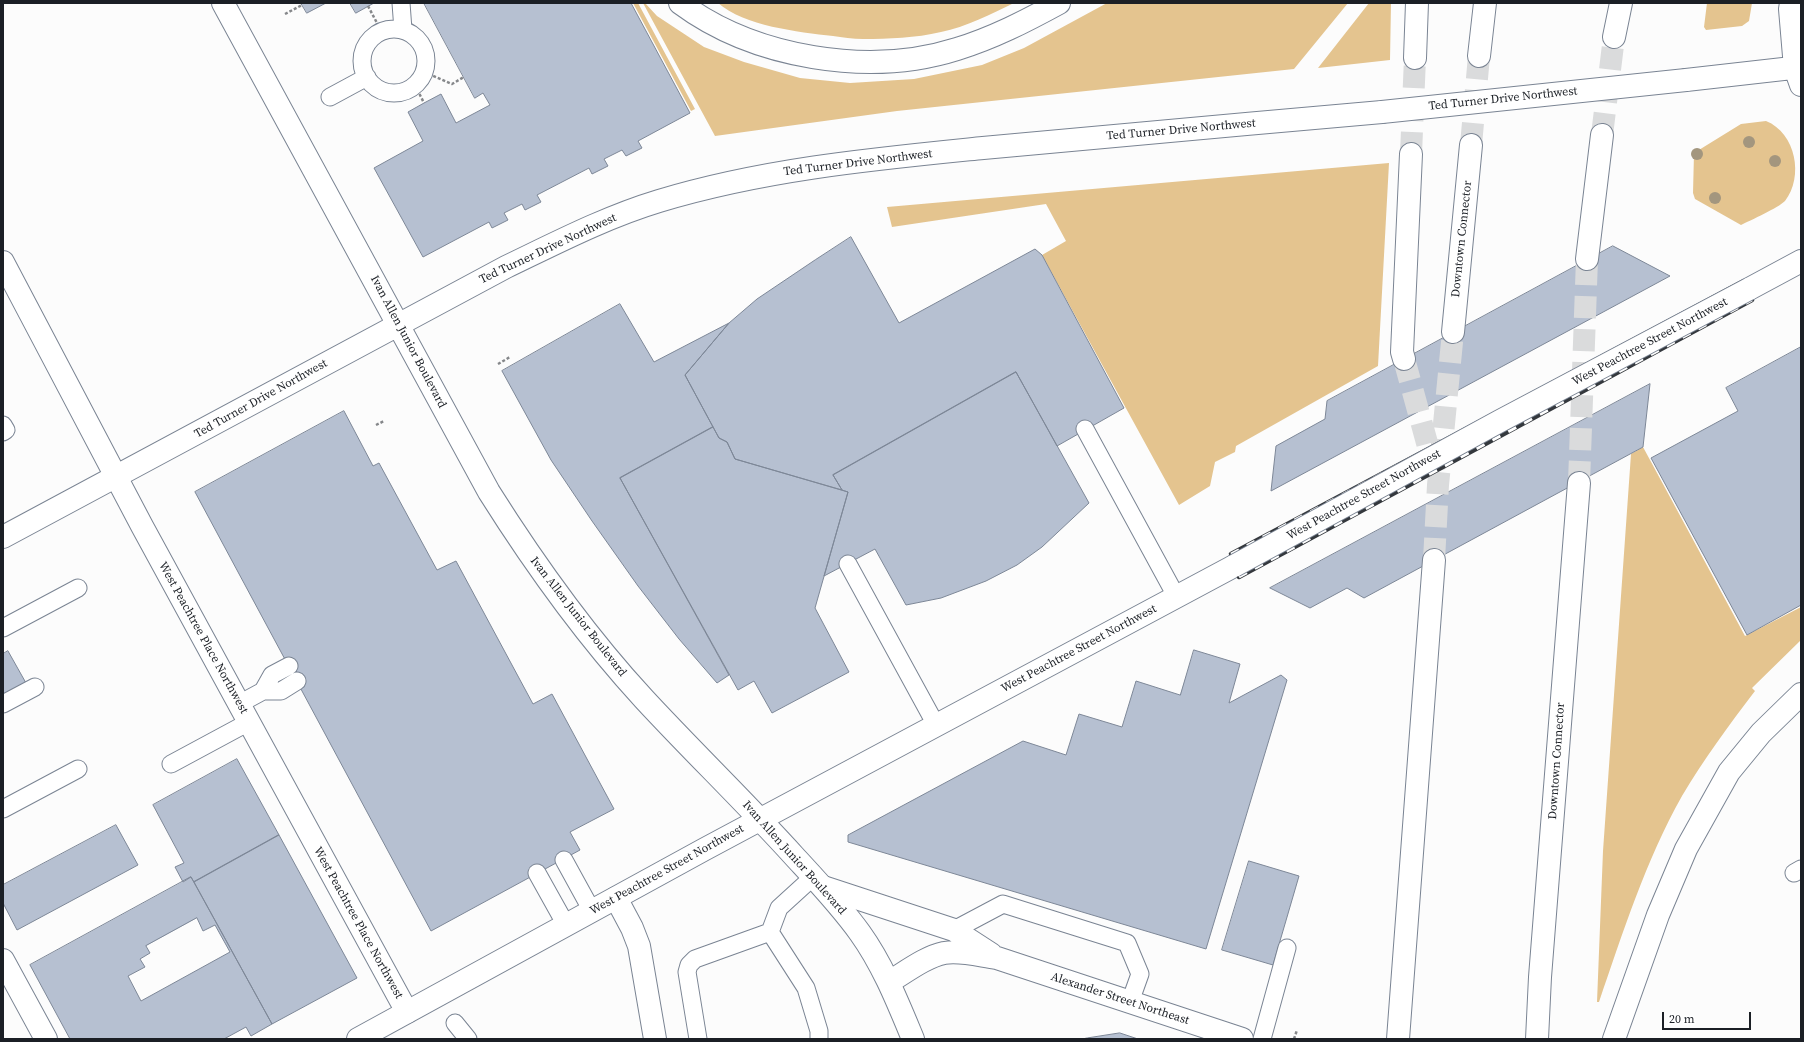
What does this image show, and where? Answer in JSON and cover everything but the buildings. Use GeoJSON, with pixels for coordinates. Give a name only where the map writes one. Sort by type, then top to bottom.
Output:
{"type":"FeatureCollection","features":[{"type":"Feature","properties":{"kind":"main road","name":"Ivan Allen Junior Boulevard"},"geometry":{"type":"LineString","coordinates":[[223,3],[399,324],[489,492],[524,548],[559,597],[643,697],[761,820],[818,882],[860,933],[889,982],[913,1039]]}},
{"type":"Feature","properties":{"kind":"main road"},"geometry":{"type":"LineString","coordinates":[[680,3],[706,20],[765,47],[799,56],[870,62],[918,58],[956,50],[1010,29],[1059,3]]}},
{"type":"Feature","properties":{"kind":"main road"},"geometry":{"type":"LineString","coordinates":[[1415,58],[1417,3]]}},
{"type":"Feature","properties":{"kind":"main road"},"geometry":{"type":"LineString","coordinates":[[1480,56],[1484,3]]}},
{"type":"Feature","properties":{"kind":"main road"},"geometry":{"type":"LineString","coordinates":[[1614,36],[1621,3]]}},
{"type":"Feature","properties":{"kind":"main road"},"geometry":{"type":"LineString","coordinates":[[1791,3],[1790,9],[1799,73]]}},
{"type":"Feature","properties":{"kind":"main road","name":"Ted Turner Drive Northwest"},"geometry":{"type":"LineString","coordinates":[[3,537],[506,266],[613,218],[657,202],[770,173],[837,164],[946,152],[1382,112],[1686,80],[1799,73]]}},
{"type":"Feature","properties":{"kind":"main road"},"geometry":{"type":"LineString","coordinates":[[1588,259],[1602,135]]}},
{"type":"Feature","properties":{"kind":"main road","name":"Downtown Connector"},"geometry":{"type":"LineString","coordinates":[[1453,332],[1471,145]]}},
{"type":"Feature","properties":{"kind":"main road"},"geometry":{"type":"LineString","coordinates":[[1404,359],[1402,352],[1410,154]]}},
{"type":"Feature","properties":{"kind":"main road","name":"West Peachtree Street Northwest"},"geometry":{"type":"LineString","coordinates":[[358,1039],[936,725],[1234,566],[1500,421],[1801,261]]}},
{"type":"Feature","properties":{"kind":"main road","name":"West Peachtree Place Northwest"},"geometry":{"type":"LineString","coordinates":[[3,262],[116,477],[407,1012]]}},
{"type":"Feature","properties":{"kind":"main road","name":"Downtown Connector"},"geometry":{"type":"LineString","coordinates":[[1537,1039],[1540,977],[1579,483]]}},
{"type":"Feature","properties":{"kind":"main road"},"geometry":{"type":"LineString","coordinates":[[1398,1039],[1434,560]]}},
{"type":"Feature","properties":{"kind":"main road"},"geometry":{"type":"LineString","coordinates":[[1614,1039],[1658,915],[1686,849],[1729,772],[1761,733],[1801,694]]}},
{"type":"Feature","properties":{"kind":"main road","name":"Alexander Street Northeast"},"geometry":{"type":"LineString","coordinates":[[818,882],[954,930],[997,958]]}},
{"type":"Feature","properties":{"kind":"main road"},"geometry":{"type":"LineString","coordinates":[[616,898],[632,928],[639,946],[655,1039]]}},
{"type":"Feature","properties":{"kind":"main road","name":"Alexander Street Northeast"},"geometry":{"type":"LineString","coordinates":[[889,982],[926,960],[945,953],[969,954],[997,958],[1242,1039]]}},
{"type":"Feature","properties":{"kind":"main road"},"geometry":{"type":"LineString","coordinates":[[3,960],[46,1039]]}},
{"type":"Feature","properties":{"kind":"lane"},"geometry":{"type":"LineString","coordinates":[[402,3],[403,30]]}},
{"type":"Feature","properties":{"kind":"lane"},"geometry":{"type":"LineString","coordinates":[[390,29],[403,30],[418,39],[426,57],[419,79],[400,92],[391,93],[374,86],[367,77],[362,58],[365,48],[371,39],[390,29]]}},
{"type":"Feature","properties":{"kind":"lane"},"geometry":{"type":"LineString","coordinates":[[330,97],[367,77]]}},
{"type":"Feature","properties":{"kind":"lane"},"geometry":{"type":"LineString","coordinates":[[3,425],[6,430],[3,432]]}},
{"type":"Feature","properties":{"kind":"lane"},"geometry":{"type":"LineString","coordinates":[[1085,429],[1176,596]]}},
{"type":"Feature","properties":{"kind":"lane"},"geometry":{"type":"LineString","coordinates":[[848,564],[936,725]]}},
{"type":"Feature","properties":{"kind":"lane"},"geometry":{"type":"LineString","coordinates":[[3,628],[78,588]]}},
{"type":"Feature","properties":{"kind":"lane"},"geometry":{"type":"LineString","coordinates":[[171,764],[244,713],[263,691],[272,675],[289,666]]}},
{"type":"Feature","properties":{"kind":"lane"},"geometry":{"type":"LineString","coordinates":[[263,691],[281,691],[297,682]]}},
{"type":"Feature","properties":{"kind":"lane"},"geometry":{"type":"LineString","coordinates":[[3,704],[34,687]]}},
{"type":"Feature","properties":{"kind":"lane"},"geometry":{"type":"LineString","coordinates":[[3,809],[78,769]]}},
{"type":"Feature","properties":{"kind":"lane"},"geometry":{"type":"LineString","coordinates":[[564,860],[592,911]]}},
{"type":"Feature","properties":{"kind":"lane"},"geometry":{"type":"LineString","coordinates":[[537,873],[566,925]]}},
{"type":"Feature","properties":{"kind":"lane"},"geometry":{"type":"LineString","coordinates":[[698,1039],[687,972],[689,965],[695,959],[770,932],[779,908],[818,882]]}},
{"type":"Feature","properties":{"kind":"lane"},"geometry":{"type":"LineString","coordinates":[[954,930],[1003,904],[1127,943],[1140,974],[1130,1002]]}},
{"type":"Feature","properties":{"kind":"lane"},"geometry":{"type":"LineString","coordinates":[[770,932],[806,988],[819,1031],[818,1039]]}},
{"type":"Feature","properties":{"kind":"lane"},"geometry":{"type":"LineString","coordinates":[[1262,1039],[1287,948]]}},
{"type":"Feature","properties":{"kind":"lane"},"geometry":{"type":"LineString","coordinates":[[454,1023],[468,1039]]}},
{"type":"Feature","properties":{"kind":"path"},"geometry":{"type":"LineString","coordinates":[[285,14],[302,5]]}},
{"type":"Feature","properties":{"kind":"path"},"geometry":{"type":"LineString","coordinates":[[368,6],[382,32]]}},
{"type":"Feature","properties":{"kind":"path"},"geometry":{"type":"LineString","coordinates":[[424,103],[419,79],[452,84],[464,77]]}},
{"type":"Feature","properties":{"kind":"path"},"geometry":{"type":"LineString","coordinates":[[498,364],[510,357]]}},
{"type":"Feature","properties":{"kind":"path"},"geometry":{"type":"LineString","coordinates":[[376,425],[384,420]]}},
{"type":"Feature","properties":{"kind":"path"},"geometry":{"type":"LineString","coordinates":[[1294,1039],[1297,1030]]}},
{"type":"Feature","properties":{"kind":"shaded area"},"geometry":{"type":"Polygon","coordinates":[[[633,3],[638,3],[695,109],[691,111],[633,3]]]}},
{"type":"Feature","properties":{"kind":"shaded area"},"geometry":{"type":"Polygon","coordinates":[[[643,3],[645,3],[657,16],[704,47],[744,62],[800,78],[850,83],[914,79],[982,65],[1024,48],[1107,3],[1348,3],[1294,69],[897,111],[715,136],[643,3]]]}},
{"type":"Feature","properties":{"kind":"shaded area"},"geometry":{"type":"Polygon","coordinates":[[[718,3],[1014,3],[978,20],[950,30],[912,37],[863,39],[772,27],[742,17],[729,11],[718,3]]]}},
{"type":"Feature","properties":{"kind":"shaded area"},"geometry":{"type":"Polygon","coordinates":[[[1369,3],[1391,3],[1390,60],[1318,68],[1369,3]]]}},
{"type":"Feature","properties":{"kind":"shaded area"},"geometry":{"type":"Polygon","coordinates":[[[1707,3],[1752,3],[1749,21],[1742,26],[1706,30],[1704,27],[1707,3]]]}},
{"type":"Feature","properties":{"kind":"shaded area"},"geometry":{"type":"Polygon","coordinates":[[[1766,121],[1776,127],[1784,135],[1790,145],[1794,156],[1794,180],[1791,191],[1782,204],[1741,225],[1695,199],[1693,193],[1694,153],[1741,124],[1766,121]]]}},
{"type":"Feature","properties":{"kind":"shaded area"},"geometry":{"type":"Polygon","coordinates":[[[1389,163],[1378,366],[1236,446],[1235,452],[1215,462],[1210,486],[1179,505],[1042,255],[1066,241],[1046,204],[892,227],[887,207],[1389,163]]]}},
{"type":"Feature","properties":{"kind":"shaded area"},"geometry":{"type":"Polygon","coordinates":[[[1643,447],[1745,636],[1801,607],[1801,640],[1752,688],[1755,691],[1717,742],[1682,796],[1657,845],[1646,871],[1626,923],[1599,1002],[1597,1002],[1603,851],[1631,454],[1643,447]]]}},
{"type":"Feature","properties":{"kind":"tunnel"},"geometry":{"type":"LineString","coordinates":[[1602,135],[1614,37]]}},
{"type":"Feature","properties":{"kind":"tunnel"},"geometry":{"type":"LineString","coordinates":[[1471,145],[1479,56]]}},
{"type":"Feature","properties":{"kind":"tunnel"},"geometry":{"type":"LineString","coordinates":[[1411,154],[1415,58]]}},
{"type":"Feature","properties":{"kind":"tunnel"},"geometry":{"type":"LineString","coordinates":[[1579,483],[1587,259]]}},
{"type":"Feature","properties":{"kind":"tunnel"},"geometry":{"type":"LineString","coordinates":[[1434,560],[1438,485],[1453,332]]}},
{"type":"Feature","properties":{"kind":"tunnel"},"geometry":{"type":"LineString","coordinates":[[1404,359],[1435,472]]}},
{"type":"Feature","properties":{"kind":"railway"},"geometry":{"type":"LineString","coordinates":[[1231,554],[1742,282]]}},
{"type":"Feature","properties":{"kind":"railway"},"geometry":{"type":"LineString","coordinates":[[1239,577],[1752,300]]}}]}
